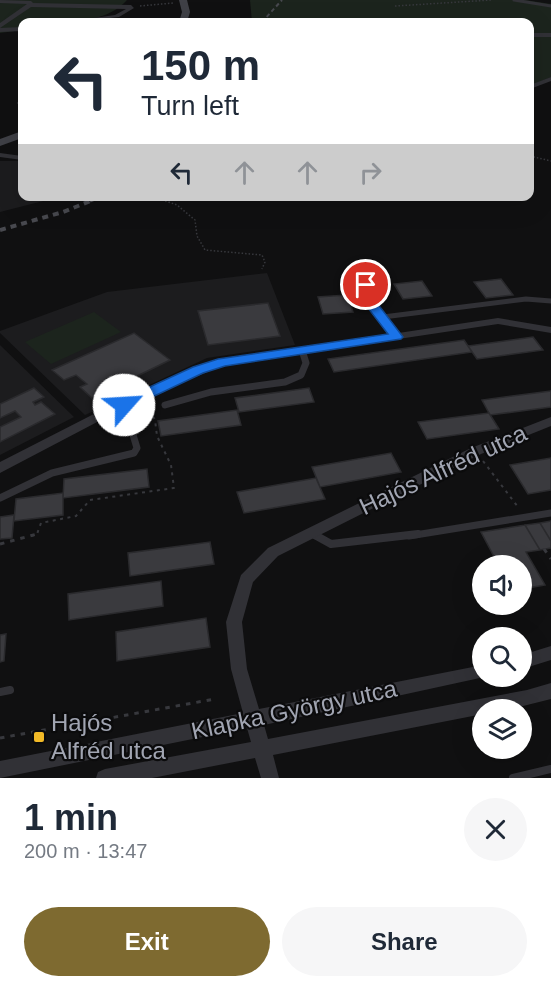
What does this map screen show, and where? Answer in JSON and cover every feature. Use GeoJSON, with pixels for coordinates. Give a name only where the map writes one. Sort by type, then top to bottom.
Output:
{"type":"FeatureCollection","features":[{"type":"Feature","properties":{"kind":"main road"},"geometry":{"type":"LineString","coordinates":[[184,1],[186,12],[184,18]]}},
{"type":"Feature","properties":{"kind":"main road"},"geometry":{"type":"LineString","coordinates":[[0,143],[18,136]]}},
{"type":"Feature","properties":{"kind":"street"},"geometry":{"type":"LineString","coordinates":[[101,18],[117,15],[131,7],[134,0]]}},
{"type":"Feature","properties":{"kind":"street"},"geometry":{"type":"LineString","coordinates":[[0,1],[131,7]]}},
{"type":"Feature","properties":{"kind":"street"},"geometry":{"type":"LineString","coordinates":[[1,28],[32,3]]}},
{"type":"Feature","properties":{"kind":"street"},"geometry":{"type":"LineString","coordinates":[[1,28],[18,29]]}},
{"type":"Feature","properties":{"kind":"street"},"geometry":{"type":"LineString","coordinates":[[534,35],[551,35]]}},
{"type":"Feature","properties":{"kind":"street"},"geometry":{"type":"LineString","coordinates":[[534,85],[551,79]]}},
{"type":"Feature","properties":{"kind":"street"},"geometry":{"type":"LineString","coordinates":[[0,155],[18,157]]}},
{"type":"Feature","properties":{"kind":"street"},"geometry":{"type":"LineString","coordinates":[[0,468],[124,405],[198,370],[223,362],[498,321],[551,330]]}},
{"type":"Feature","properties":{"kind":"street","name":"Hajós Alfréd utca"},"geometry":{"type":"LineString","coordinates":[[270,778],[241,683],[234,622],[246,579],[273,552],[310,532],[476,451],[551,421]]}},
{"type":"Feature","properties":{"kind":"street"},"geometry":{"type":"LineString","coordinates":[[532,659],[551,653]]}},
{"type":"Feature","properties":{"kind":"street","name":"Klapka György utca"},"geometry":{"type":"LineString","coordinates":[[0,770],[472,674]]}},
{"type":"Feature","properties":{"kind":"street","name":"Klapka György utca"},"geometry":{"type":"LineString","coordinates":[[105,778],[527,698],[551,691]]}},
{"type":"Feature","properties":{"kind":"lane"},"geometry":{"type":"LineString","coordinates":[[514,0],[551,6]]}},
{"type":"Feature","properties":{"kind":"lane"},"geometry":{"type":"LineString","coordinates":[[366,285],[374,308],[396,337]]}},
{"type":"Feature","properties":{"kind":"lane"},"geometry":{"type":"LineString","coordinates":[[383,317],[526,299],[551,301]]}},
{"type":"Feature","properties":{"kind":"lane"},"geometry":{"type":"LineString","coordinates":[[165,405],[211,392],[285,382],[301,375],[306,363],[302,350]]}},
{"type":"Feature","properties":{"kind":"lane"},"geometry":{"type":"LineString","coordinates":[[0,498],[52,473],[134,453],[137,448],[124,405]]}},
{"type":"Feature","properties":{"kind":"lane"},"geometry":{"type":"LineString","coordinates":[[310,532],[314,537],[330,544],[381,540],[551,513]]}},
{"type":"Feature","properties":{"kind":"lane"},"geometry":{"type":"LineString","coordinates":[[513,778],[551,769]]}},
{"type":"Feature","properties":{"kind":"path"},"geometry":{"type":"LineString","coordinates":[[395,6],[491,0]]}},
{"type":"Feature","properties":{"kind":"path"},"geometry":{"type":"LineString","coordinates":[[131,7],[184,1]]}},
{"type":"Feature","properties":{"kind":"path"},"geometry":{"type":"LineString","coordinates":[[534,157],[551,161]]}},
{"type":"Feature","properties":{"kind":"path"},"geometry":{"type":"LineString","coordinates":[[166,201],[177,205],[195,220],[197,236],[205,250],[262,255],[265,262],[262,269]]}},
{"type":"Feature","properties":{"kind":"path"},"geometry":{"type":"LineString","coordinates":[[0,544],[37,534],[41,523],[76,516],[90,500],[174,488],[171,465],[157,436],[155,420],[145,402]]}},
{"type":"Feature","properties":{"kind":"path"},"geometry":{"type":"LineString","coordinates":[[476,451],[525,517]]}},
{"type":"Feature","properties":{"kind":"path"},"geometry":{"type":"LineString","coordinates":[[544,549],[551,560]]}},
{"type":"Feature","properties":{"kind":"path"},"geometry":{"type":"LineString","coordinates":[[0,738],[215,699]]}},
{"type":"Feature","properties":{"kind":"shaded area"},"geometry":{"type":"Polygon","coordinates":[[[0,0],[127,0],[117,9],[95,18],[18,18],[18,31],[0,33],[0,0]]]}},
{"type":"Feature","properties":{"kind":"shaded area"},"geometry":{"type":"Polygon","coordinates":[[[250,0],[525,0],[551,4],[551,77],[534,84],[534,18],[252,18],[250,0]]]}},
{"type":"Feature","properties":{"kind":"shaded area"},"geometry":{"type":"Polygon","coordinates":[[[0,161],[18,161],[18,201],[43,201],[0,212],[0,161]]]}},
{"type":"Feature","properties":{"kind":"shaded area"},"geometry":{"type":"Polygon","coordinates":[[[267,273],[295,345],[207,358],[85,415],[0,333],[0,331],[107,292],[267,273]]]}},
{"type":"Feature","properties":{"kind":"shaded area"},"geometry":{"type":"Polygon","coordinates":[[[94,312],[121,332],[51,364],[25,342],[94,312]]]}},
{"type":"Feature","properties":{"kind":"shaded area"},"geometry":{"type":"Polygon","coordinates":[[[0,345],[74,417],[0,455],[0,345]]]}},
{"type":"Feature","properties":{"kind":"building"},"geometry":{"type":"Polygon","coordinates":[[[501,279],[513,295],[486,298],[474,282],[501,279]]]}},
{"type":"Feature","properties":{"kind":"building"},"geometry":{"type":"Polygon","coordinates":[[[422,281],[432,296],[403,299],[394,284],[422,281]]]}},
{"type":"Feature","properties":{"kind":"building"},"geometry":{"type":"Polygon","coordinates":[[[347,295],[353,312],[323,314],[318,297],[347,295]]]}},
{"type":"Feature","properties":{"kind":"building"},"geometry":{"type":"Polygon","coordinates":[[[268,303],[280,336],[208,345],[198,311],[268,303]]]}},
{"type":"Feature","properties":{"kind":"building"},"geometry":{"type":"Polygon","coordinates":[[[134,333],[170,360],[92,398],[80,387],[87,384],[76,375],[64,380],[52,370],[134,333]]]}},
{"type":"Feature","properties":{"kind":"building"},"geometry":{"type":"Polygon","coordinates":[[[533,337],[543,350],[477,359],[468,346],[533,337]]]}},
{"type":"Feature","properties":{"kind":"building"},"geometry":{"type":"Polygon","coordinates":[[[464,340],[472,352],[334,372],[328,359],[464,340]]]}},
{"type":"Feature","properties":{"kind":"building"},"geometry":{"type":"Polygon","coordinates":[[[34,388],[44,397],[33,402],[35,405],[41,402],[55,414],[0,442],[0,427],[21,417],[15,411],[0,418],[0,404],[34,388]]]}},
{"type":"Feature","properties":{"kind":"building"},"geometry":{"type":"Polygon","coordinates":[[[309,388],[314,402],[239,412],[235,398],[309,388]]]}},
{"type":"Feature","properties":{"kind":"building"},"geometry":{"type":"Polygon","coordinates":[[[551,391],[551,407],[490,415],[482,400],[551,391]]]}},
{"type":"Feature","properties":{"kind":"building"},"geometry":{"type":"Polygon","coordinates":[[[237,410],[241,425],[161,436],[158,421],[237,410]]]}},
{"type":"Feature","properties":{"kind":"building"},"geometry":{"type":"Polygon","coordinates":[[[489,413],[499,429],[427,439],[418,422],[489,413]]]}},
{"type":"Feature","properties":{"kind":"building"},"geometry":{"type":"Polygon","coordinates":[[[391,453],[401,472],[320,487],[312,467],[391,453]]]}},
{"type":"Feature","properties":{"kind":"building"},"geometry":{"type":"Polygon","coordinates":[[[551,458],[551,490],[528,494],[510,465],[551,458]]]}},
{"type":"Feature","properties":{"kind":"building"},"geometry":{"type":"Polygon","coordinates":[[[147,469],[149,487],[63,498],[64,479],[147,469]]]}},
{"type":"Feature","properties":{"kind":"building"},"geometry":{"type":"Polygon","coordinates":[[[316,478],[325,499],[244,513],[237,492],[316,478]]]}},
{"type":"Feature","properties":{"kind":"building"},"geometry":{"type":"Polygon","coordinates":[[[63,493],[63,515],[14,521],[16,499],[63,493]]]}},
{"type":"Feature","properties":{"kind":"building"},"geometry":{"type":"Polygon","coordinates":[[[14,515],[12,538],[0,539],[0,517],[14,515]]]}},
{"type":"Feature","properties":{"kind":"building"},"geometry":{"type":"Polygon","coordinates":[[[551,521],[551,541],[540,523],[551,521]]]}},
{"type":"Feature","properties":{"kind":"building"},"geometry":{"type":"Polygon","coordinates":[[[540,523],[551,541],[551,548],[540,550],[525,525],[540,523]]]}},
{"type":"Feature","properties":{"kind":"building"},"geometry":{"type":"Polygon","coordinates":[[[525,525],[540,550],[526,552],[528,555],[493,555],[481,532],[525,525]]]}},
{"type":"Feature","properties":{"kind":"building"},"geometry":{"type":"Polygon","coordinates":[[[210,542],[214,564],[130,576],[128,553],[210,542]]]}},
{"type":"Feature","properties":{"kind":"building"},"geometry":{"type":"Polygon","coordinates":[[[532,562],[545,585],[532,587],[532,562]]]}},
{"type":"Feature","properties":{"kind":"building"},"geometry":{"type":"Polygon","coordinates":[[[161,581],[163,606],[69,620],[68,594],[161,581]]]}},
{"type":"Feature","properties":{"kind":"building"},"geometry":{"type":"Polygon","coordinates":[[[206,618],[210,647],[117,661],[116,632],[206,618]]]}},
{"type":"Feature","properties":{"kind":"building"},"geometry":{"type":"Polygon","coordinates":[[[6,634],[4,661],[0,662],[0,635],[6,634]]]}},
{"type":"Feature","properties":{"kind":"railway"},"geometry":{"type":"LineString","coordinates":[[266,18],[282,0]]}},
{"type":"Feature","properties":{"kind":"railway"},"geometry":{"type":"LineString","coordinates":[[0,230],[63,212],[90,201]]}},
{"type":"Feature","properties":{"kind":"place","name":"Hajós Alfréd utca"},"geometry":{"type":"Point","coordinates":[39,737]}},
{"type":"Feature","properties":{"kind":"route"},"geometry":{"type":"LineString","coordinates":[[124,405],[167,383],[223,362],[396,337],[374,308],[366,285]]}}]}
